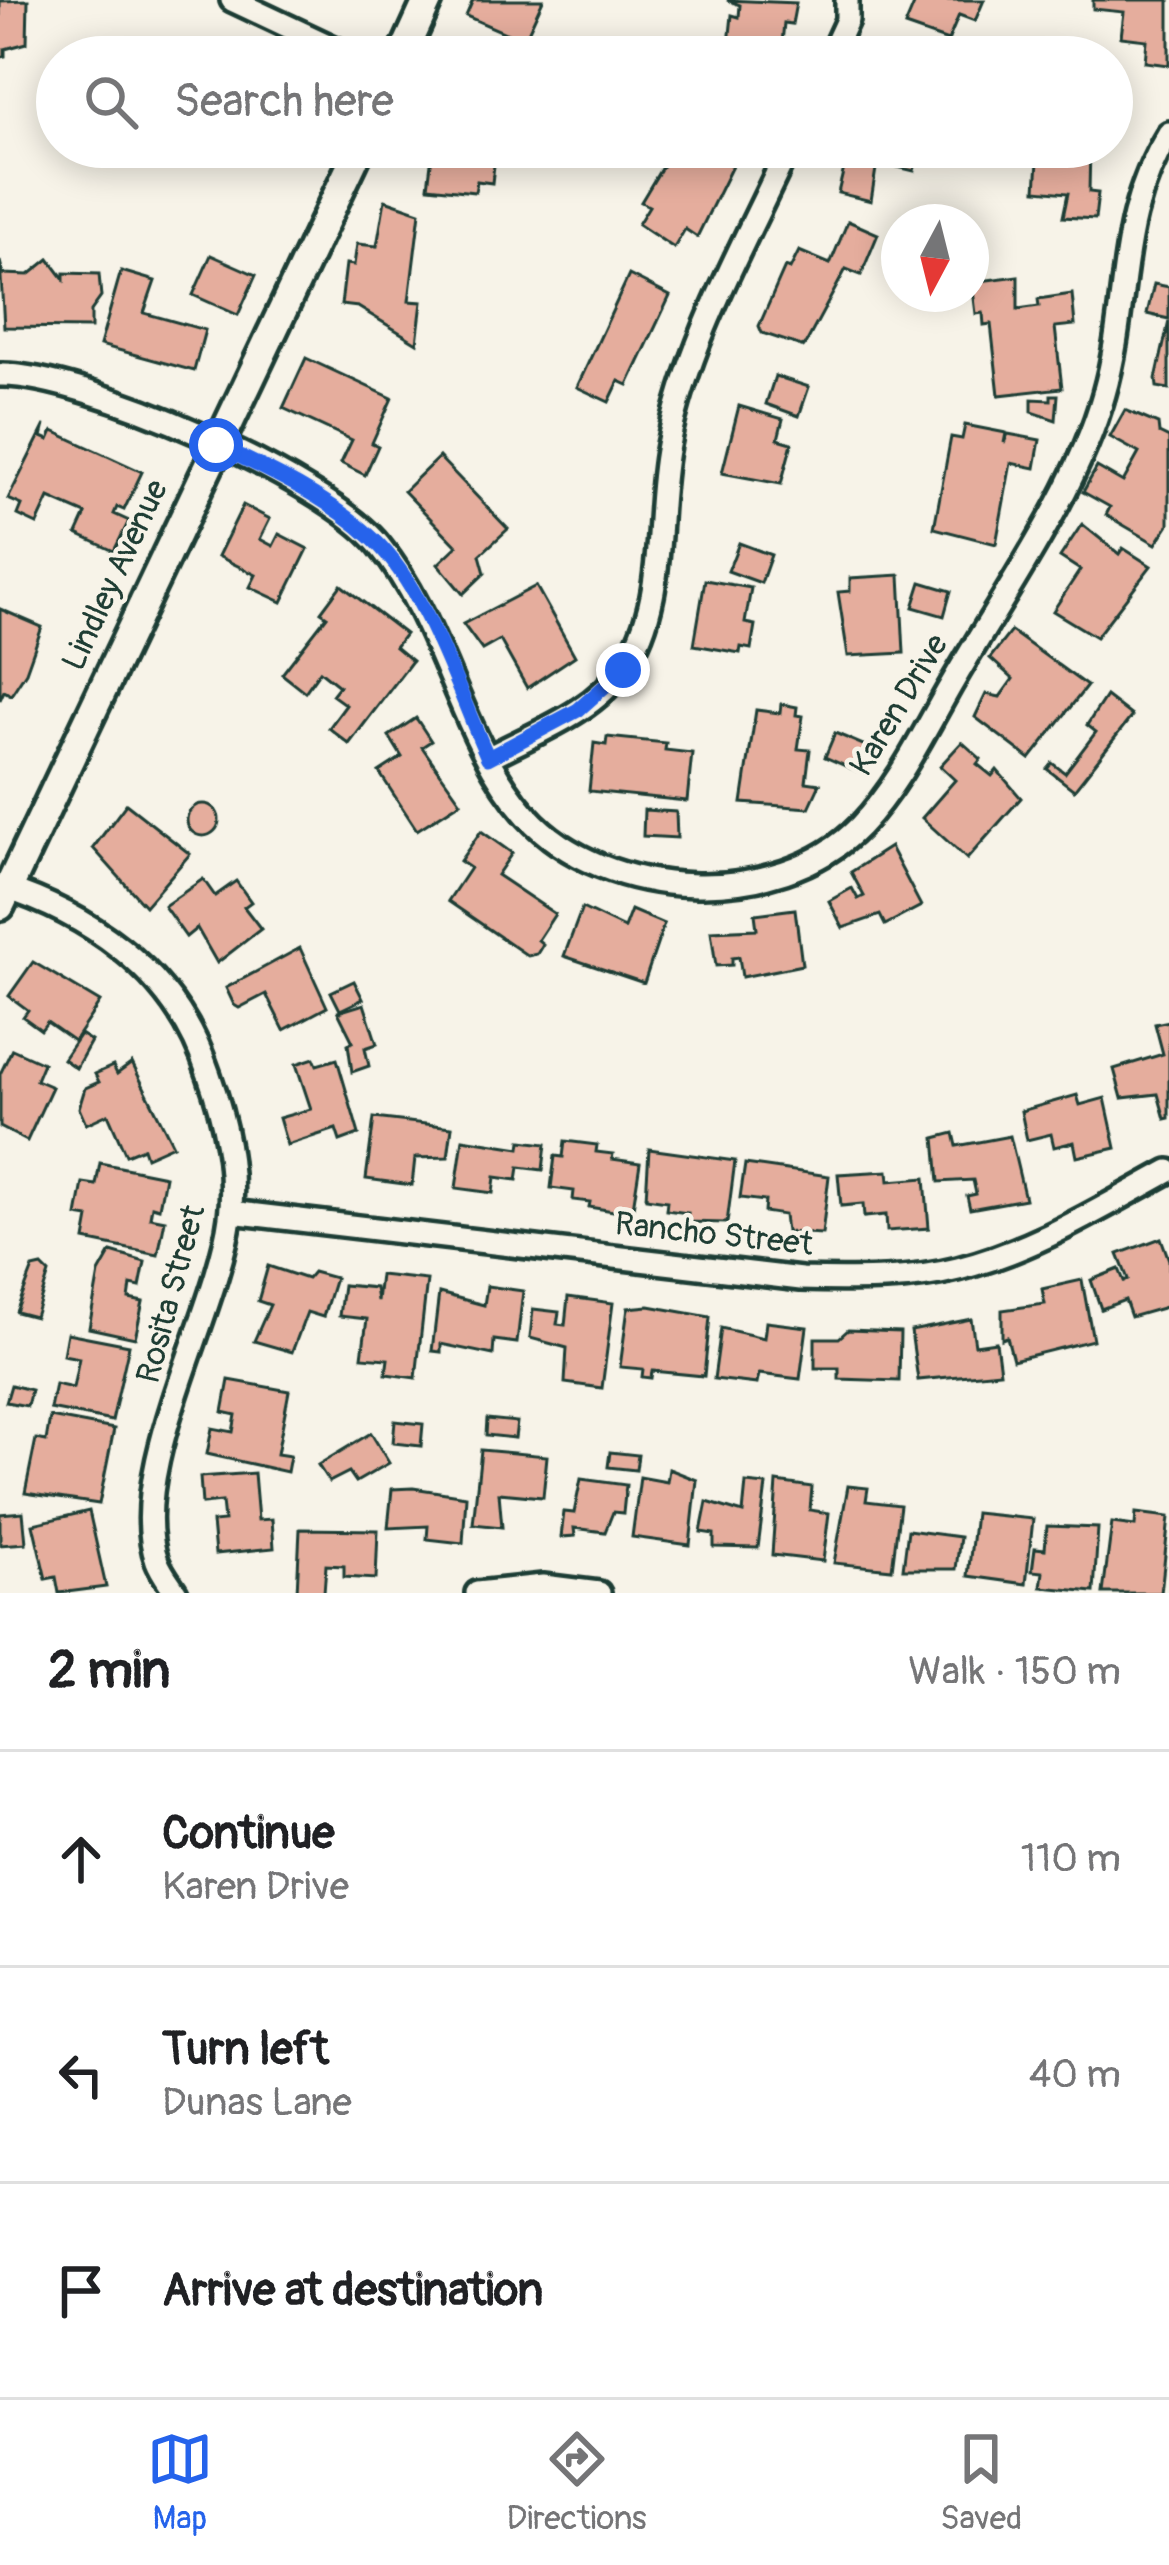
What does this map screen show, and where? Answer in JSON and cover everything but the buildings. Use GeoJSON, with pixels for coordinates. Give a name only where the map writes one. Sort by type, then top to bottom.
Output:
{"type":"FeatureCollection","features":[{"type":"Feature","properties":{"kind":"street"},"geometry":{"type":"LineString","coordinates":[[232,0],[308,36]]}},
{"type":"Feature","properties":{"kind":"street"},"geometry":{"type":"LineString","coordinates":[[412,36],[428,0]]}},
{"type":"Feature","properties":{"kind":"street"},"geometry":{"type":"LineString","coordinates":[[840,36],[847,20],[847,0]]}},
{"type":"Feature","properties":{"kind":"street","name":"Karen Drive"},"geometry":{"type":"LineString","coordinates":[[0,375],[24,374],[100,393],[216,445],[332,505],[377,542],[415,596],[488,758],[527,815],[560,844],[617,872],[675,884],[730,882],[802,866],[858,829],[897,780],[1089,434],[1112,357],[1133,207],[1169,133]]}},
{"type":"Feature","properties":{"kind":"street","name":"Lindley Avenue"},"geometry":{"type":"LineString","coordinates":[[3,893],[350,168]]}},
{"type":"Feature","properties":{"kind":"street"},"geometry":{"type":"LineString","coordinates":[[488,758],[602,693],[623,670],[646,628],[657,583],[668,444],[690,365],[779,168]]}},
{"type":"Feature","properties":{"kind":"street","name":"Rosita Street"},"geometry":{"type":"LineString","coordinates":[[3,893],[72,913],[131,955],[188,1020],[224,1128],[231,1212],[150,1494],[157,1560],[176,1593]]}},
{"type":"Feature","properties":{"kind":"street","name":"Rancho Street"},"geometry":{"type":"LineString","coordinates":[[231,1212],[800,1279],[886,1280],[958,1269],[1049,1236],[1169,1171]]}},
{"type":"Feature","properties":{"kind":"street"},"geometry":{"type":"LineString","coordinates":[[477,1593],[543,1586],[599,1593]]}},
{"type":"Feature","properties":{"kind":"route"},"geometry":{"type":"LineString","coordinates":[[216,445],[332,505],[377,542],[415,596],[488,758],[578,710],[623,670]]}}]}
